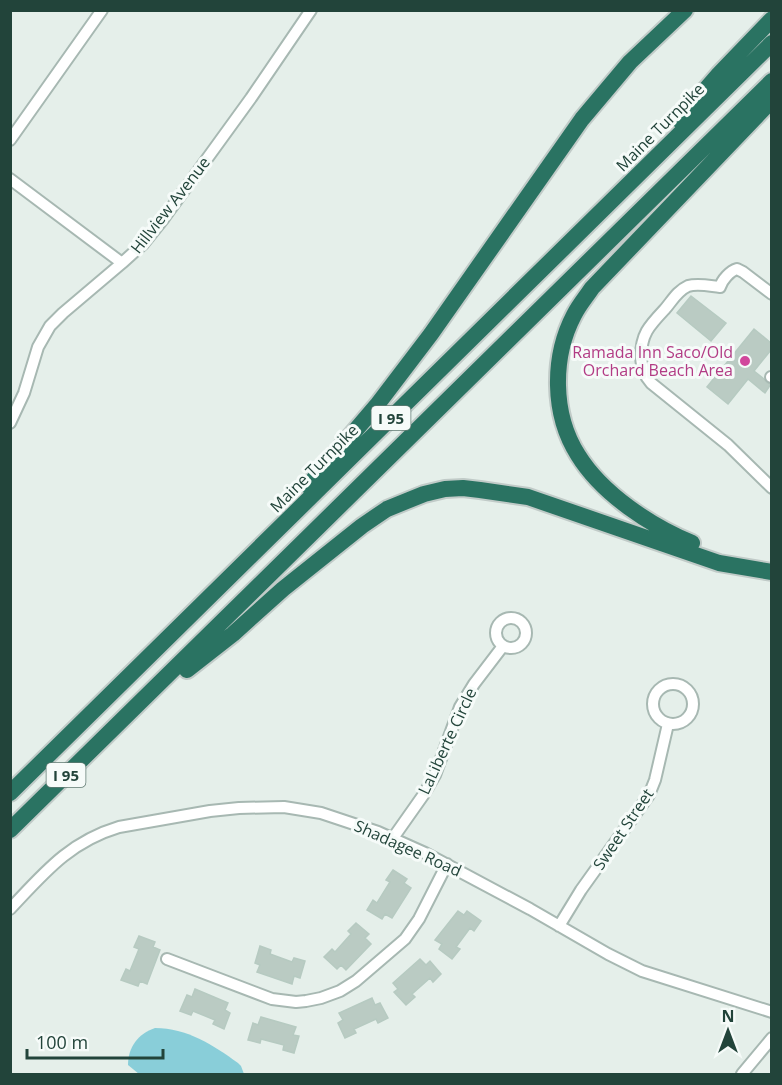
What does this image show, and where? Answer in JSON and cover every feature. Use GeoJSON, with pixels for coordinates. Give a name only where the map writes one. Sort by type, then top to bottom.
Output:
{"type":"FeatureCollection","features":[{"type":"Feature","properties":{"kind":"highway"},"geometry":{"type":"LineString","coordinates":[[235,572],[398,378],[582,119],[630,62],[685,10]]}},
{"type":"Feature","properties":{"kind":"highway"},"geometry":{"type":"LineString","coordinates":[[603,209],[719,74],[771,19]]}},
{"type":"Feature","properties":{"kind":"highway","name":"Maine Turnpike"},"geometry":{"type":"LineString","coordinates":[[10,793],[771,43]]}},
{"type":"Feature","properties":{"kind":"highway","name":"I 95"},"geometry":{"type":"LineString","coordinates":[[10,830],[771,81]]}},
{"type":"Feature","properties":{"kind":"highway"},"geometry":{"type":"LineString","coordinates":[[771,100],[605,274],[582,302],[574,315],[563,345],[558,371],[558,391],[561,411],[571,444],[595,477],[615,496],[647,519],[684,539],[713,551],[744,559],[771,562]]}},
{"type":"Feature","properties":{"kind":"highway"},"geometry":{"type":"LineString","coordinates":[[122,721],[232,634],[362,526],[387,509],[424,494],[445,489],[463,488],[528,497],[719,563],[771,572]]}},
{"type":"Feature","properties":{"kind":"street"},"geometry":{"type":"LineString","coordinates":[[10,140],[102,10]]}},
{"type":"Feature","properties":{"kind":"street","name":"Hillview Avenue"},"geometry":{"type":"LineString","coordinates":[[10,423],[24,393],[38,347],[50,326],[143,244],[251,98],[312,10]]}},
{"type":"Feature","properties":{"kind":"street"},"geometry":{"type":"LineString","coordinates":[[10,179],[122,263]]}},
{"type":"Feature","properties":{"kind":"street"},"geometry":{"type":"LineString","coordinates":[[771,294],[737,269],[731,272],[720,287],[688,286],[675,296],[650,326],[642,341],[641,349],[642,367],[651,383],[728,445],[771,489]]}},
{"type":"Feature","properties":{"kind":"street","name":"LaLiberte Circle"},"geometry":{"type":"LineString","coordinates":[[393,838],[435,775],[464,700],[503,646]]}},
{"type":"Feature","properties":{"kind":"street","name":"Sweet Street"},"geometry":{"type":"LineString","coordinates":[[559,926],[581,890],[641,817],[652,788],[668,724]]}},
{"type":"Feature","properties":{"kind":"street","name":"Shadagee Road"},"geometry":{"type":"LineString","coordinates":[[10,909],[66,853],[109,830],[220,810],[284,807],[321,813],[364,826],[393,838],[447,864],[642,971],[771,1012]]}},
{"type":"Feature","properties":{"kind":"street"},"geometry":{"type":"LineString","coordinates":[[167,959],[273,999],[296,1002],[321,998],[340,991],[356,981],[405,939],[419,919],[447,864]]}},
{"type":"Feature","properties":{"kind":"street"},"geometry":{"type":"LineString","coordinates":[[742,1074],[771,1038]]}},
{"type":"Feature","properties":{"kind":"water"},"geometry":{"type":"Polygon","coordinates":[[[155,1028],[178,1031],[199,1039],[238,1063],[244,1074],[139,1074],[128,1065],[130,1052],[139,1038],[155,1028]]]}},
{"type":"Feature","properties":{"kind":"building"},"geometry":{"type":"Polygon","coordinates":[[[691,296],[726,323],[711,341],[677,313],[691,296]]]}},
{"type":"Feature","properties":{"kind":"building","name":"Ramada Inn Saco/Old Orchard Beach Area"},"geometry":{"type":"Polygon","coordinates":[[[754,329],[771,343],[771,350],[754,371],[771,384],[765,393],[748,379],[728,404],[707,387],[754,329]]]}},
{"type":"Feature","properties":{"kind":"building"},"geometry":{"type":"Polygon","coordinates":[[[393,870],[407,879],[404,883],[411,888],[392,918],[385,914],[382,919],[367,910],[373,900],[377,903],[390,882],[386,880],[393,870]]]}},
{"type":"Feature","properties":{"kind":"building"},"geometry":{"type":"Polygon","coordinates":[[[458,911],[464,915],[467,911],[481,921],[474,931],[470,928],[456,947],[460,949],[452,959],[439,949],[442,944],[435,940],[458,911]]]}},
{"type":"Feature","properties":{"kind":"building"},"geometry":{"type":"Polygon","coordinates":[[[356,923],[369,934],[365,938],[371,944],[346,970],[341,965],[337,969],[324,957],[332,949],[335,952],[351,934],[348,931],[356,923]]]}},
{"type":"Feature","properties":{"kind":"building"},"geometry":{"type":"Polygon","coordinates":[[[139,936],[155,942],[153,947],[160,950],[147,984],[140,981],[138,986],[121,980],[126,969],[130,971],[139,949],[134,947],[139,936]]]}},
{"type":"Feature","properties":{"kind":"building"},"geometry":{"type":"Polygon","coordinates":[[[260,946],[271,950],[270,954],[292,962],[294,958],[305,961],[300,978],[294,976],[292,984],[257,972],[260,965],[255,963],[260,946]]]}},
{"type":"Feature","properties":{"kind":"building"},"geometry":{"type":"Polygon","coordinates":[[[420,959],[426,965],[430,961],[441,974],[433,982],[430,978],[412,994],[415,997],[406,1005],[394,992],[398,989],[393,983],[420,959]]]}},
{"type":"Feature","properties":{"kind":"building"},"geometry":{"type":"Polygon","coordinates":[[[195,989],[228,1003],[225,1010],[230,1013],[224,1029],[213,1024],[215,1020],[193,1011],[191,1015],[180,1011],[187,995],[192,997],[195,989]]]}},
{"type":"Feature","properties":{"kind":"building"},"geometry":{"type":"Polygon","coordinates":[[[372,998],[375,1005],[380,1003],[388,1018],[378,1023],[376,1019],[354,1029],[356,1033],[345,1038],[338,1023],[343,1020],[339,1013],[372,998]]]}},
{"type":"Feature","properties":{"kind":"building"},"geometry":{"type":"Polygon","coordinates":[[[261,1017],[296,1027],[293,1035],[299,1036],[294,1053],[283,1050],[284,1045],[261,1039],[260,1043],[248,1040],[253,1023],[258,1025],[261,1017]]]}},
{"type":"Feature","properties":{"kind":"place","name":"Ramada Inn Saco/Old Orchard Beach Area"},"geometry":{"type":"Point","coordinates":[745,361]}}]}
